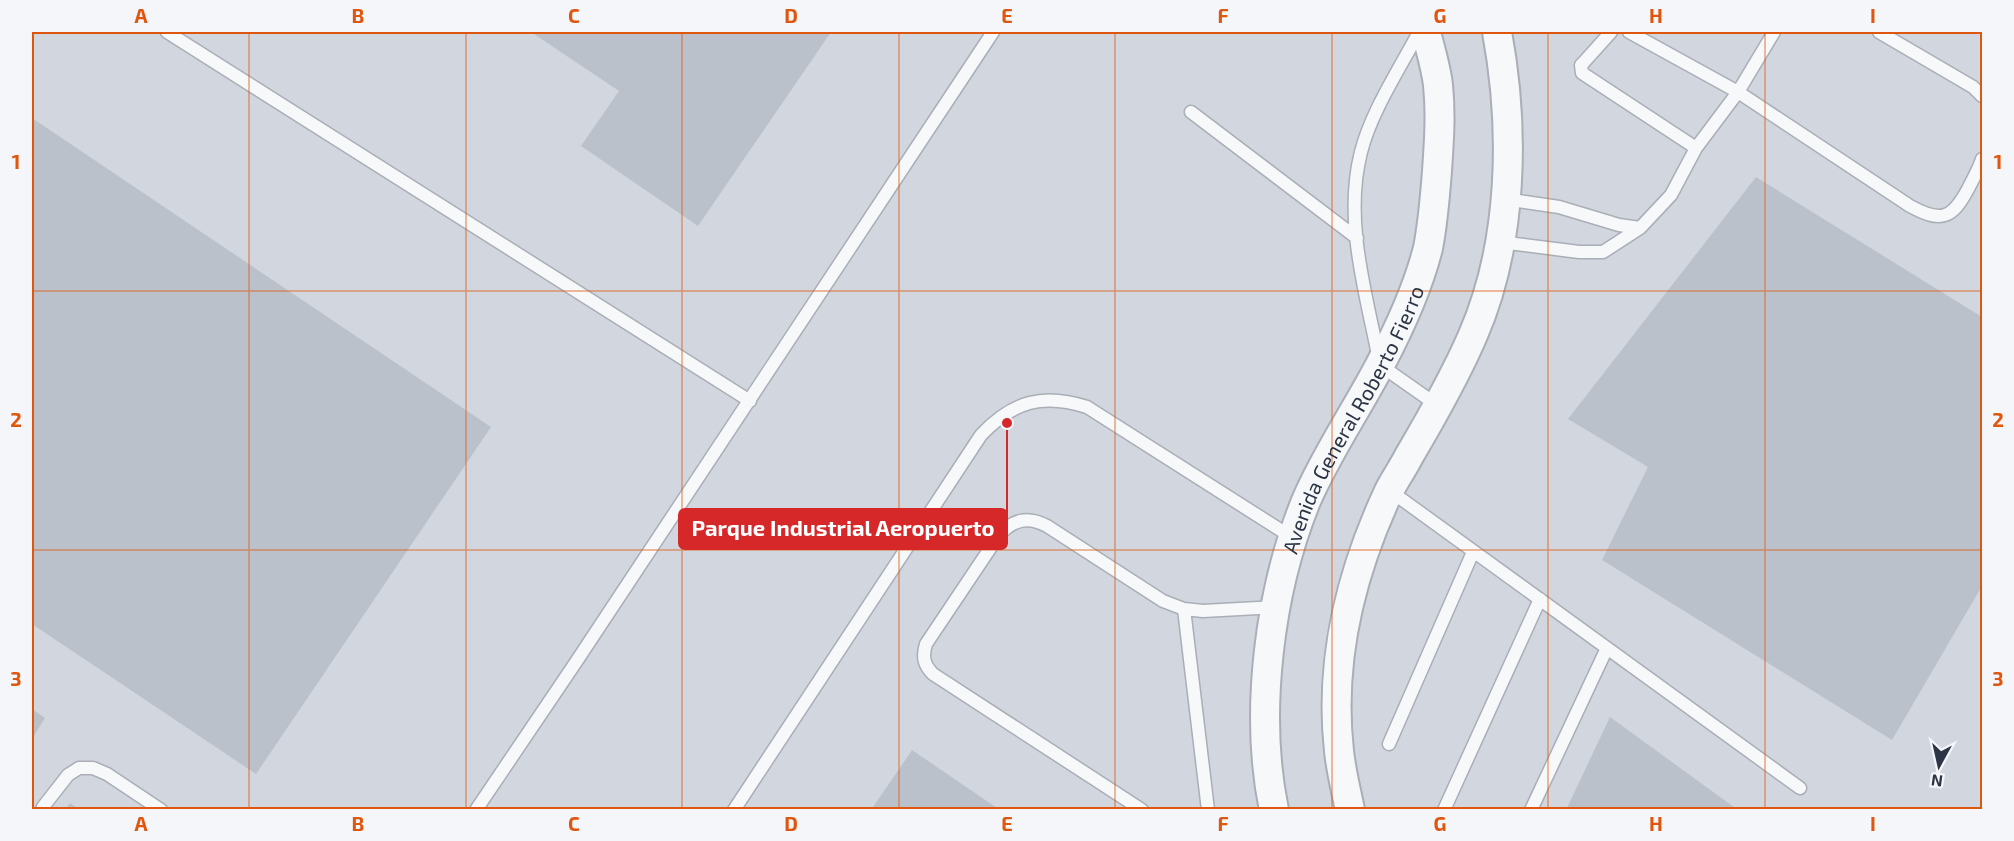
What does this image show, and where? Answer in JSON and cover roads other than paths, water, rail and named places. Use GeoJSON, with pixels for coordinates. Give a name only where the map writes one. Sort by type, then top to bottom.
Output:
{"type":"FeatureCollection","features":[{"type":"Feature","properties":{"kind":"street","name":"Avenida General Roberto Fierro"},"geometry":{"type":"LineString","coordinates":[[1274,810],[1269,783],[1266,700],[1268,665],[1283,574],[1306,502],[1380,365],[1401,321],[1428,247],[1434,208],[1440,130],[1438,84],[1426,32]]}},
{"type":"Feature","properties":{"kind":"street"},"geometry":{"type":"LineString","coordinates":[[1350,810],[1339,751],[1337,689],[1351,592],[1389,490],[1474,334],[1500,242],[1505,199],[1507,103],[1497,32]]}},
{"type":"Feature","properties":{"kind":"lane"},"geometry":{"type":"LineString","coordinates":[[167,32],[750,401]]}},
{"type":"Feature","properties":{"kind":"lane"},"geometry":{"type":"LineString","coordinates":[[476,810],[750,401],[993,32]]}},
{"type":"Feature","properties":{"kind":"lane"},"geometry":{"type":"LineString","coordinates":[[1419,32],[1371,123],[1361,151],[1355,196],[1357,238],[1380,365],[1437,405]]}},
{"type":"Feature","properties":{"kind":"lane"},"geometry":{"type":"LineString","coordinates":[[1611,32],[1581,65],[1584,76],[1696,148]]}},
{"type":"Feature","properties":{"kind":"lane"},"geometry":{"type":"LineString","coordinates":[[1629,32],[1738,92],[1923,213],[1936,216],[1948,214],[1958,208],[1983,159]]}},
{"type":"Feature","properties":{"kind":"lane"},"geometry":{"type":"LineString","coordinates":[[1500,242],[1571,251],[1603,252],[1640,228],[1671,195],[1696,148],[1738,92],[1774,32]]}},
{"type":"Feature","properties":{"kind":"lane"},"geometry":{"type":"LineString","coordinates":[[1879,32],[1973,87],[1983,96]]}},
{"type":"Feature","properties":{"kind":"lane"},"geometry":{"type":"LineString","coordinates":[[1191,112],[1357,238]]}},
{"type":"Feature","properties":{"kind":"lane"},"geometry":{"type":"LineString","coordinates":[[1505,199],[1559,207],[1619,225],[1640,228]]}},
{"type":"Feature","properties":{"kind":"lane"},"geometry":{"type":"LineString","coordinates":[[734,810],[981,435],[996,420],[1012,409],[1031,402],[1051,399],[1088,407],[1294,539]]}},
{"type":"Feature","properties":{"kind":"lane"},"geometry":{"type":"LineString","coordinates":[[1389,490],[1800,788]]}},
{"type":"Feature","properties":{"kind":"lane"},"geometry":{"type":"LineString","coordinates":[[1142,810],[933,674],[924,661],[923,652],[926,644],[999,535],[1015,521],[1025,519],[1036,520],[1047,526],[1163,601],[1184,609],[1203,611],[1276,608]]}},
{"type":"Feature","properties":{"kind":"lane"},"geometry":{"type":"LineString","coordinates":[[1389,744],[1473,552]]}},
{"type":"Feature","properties":{"kind":"lane"},"geometry":{"type":"LineString","coordinates":[[1444,810],[1540,599]]}},
{"type":"Feature","properties":{"kind":"lane"},"geometry":{"type":"LineString","coordinates":[[1184,609],[1208,810]]}},
{"type":"Feature","properties":{"kind":"lane"},"geometry":{"type":"LineString","coordinates":[[1531,810],[1608,648]]}},
{"type":"Feature","properties":{"kind":"lane"},"geometry":{"type":"LineString","coordinates":[[43,807],[68,775],[79,768],[93,768],[107,774],[161,810]]}},
{"type":"Feature","properties":{"kind":"place","name":"Parque Industrial Aeropuerto"},"geometry":{"type":"Point","coordinates":[1007,423]}}]}
